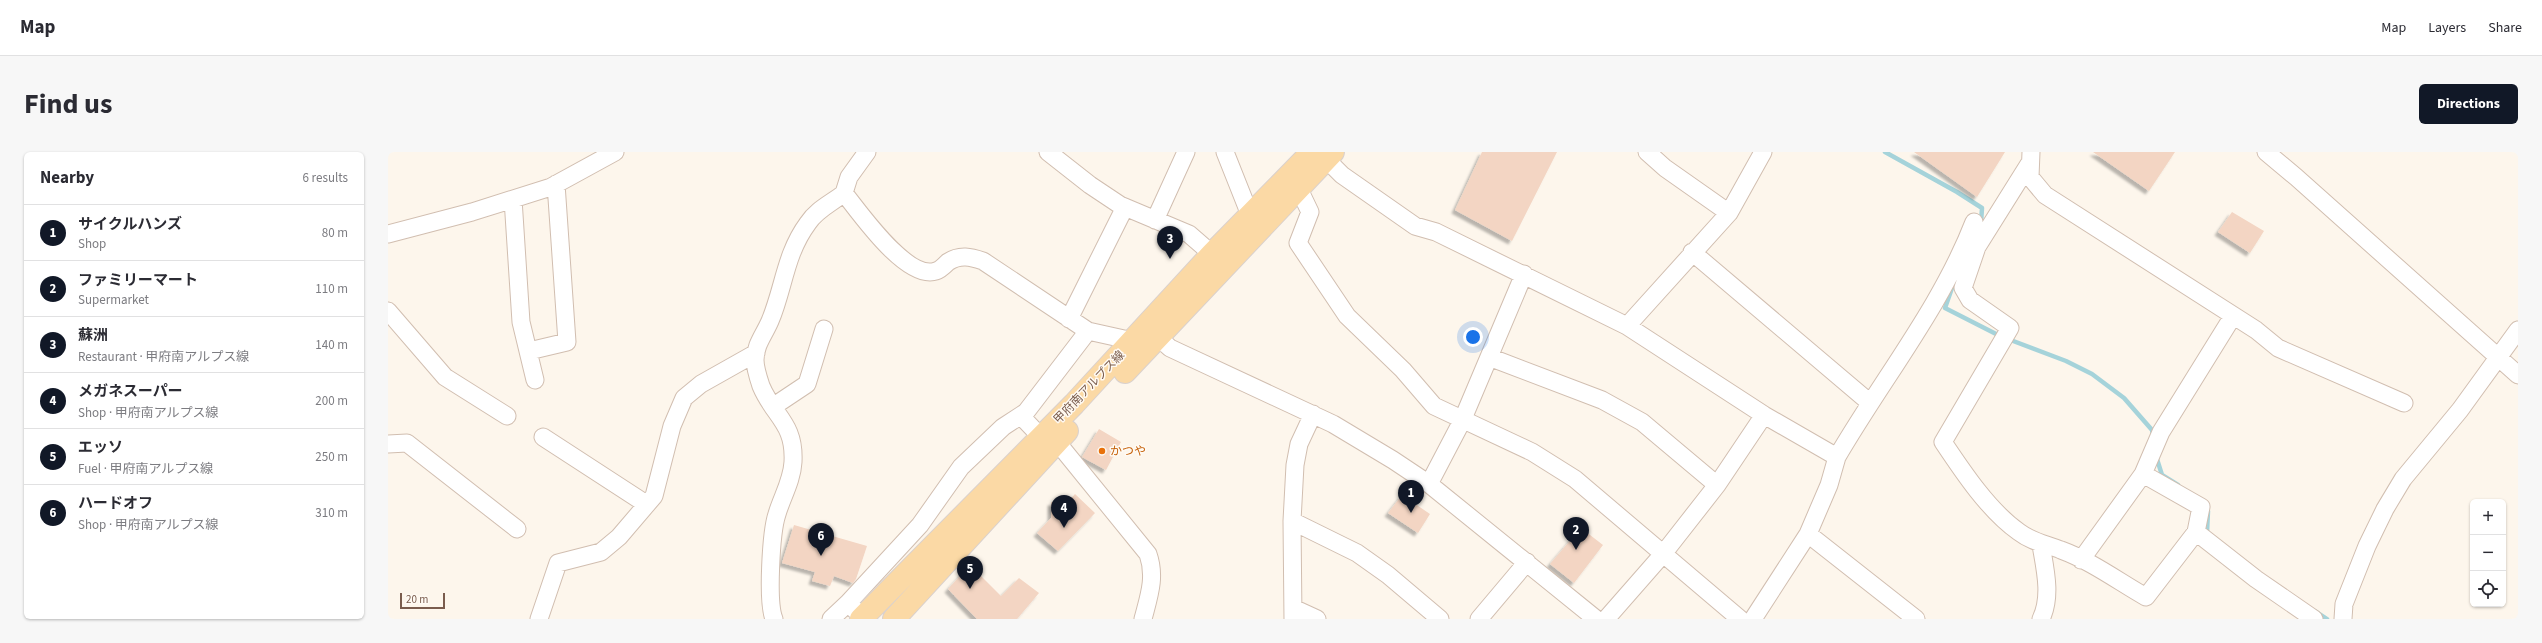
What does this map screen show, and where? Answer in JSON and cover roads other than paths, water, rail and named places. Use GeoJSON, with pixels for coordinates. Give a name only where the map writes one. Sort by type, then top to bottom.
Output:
{"type":"FeatureCollection","features":[{"type":"Feature","properties":{"kind":"main road","name":"甲府南アルプス線"},"geometry":{"type":"LineString","coordinates":[[894,619],[1049,440],[1146,335],[1212,254],[1250,215],[1318,154]]}},
{"type":"Feature","properties":{"kind":"main road","name":"甲府南アルプス線"},"geometry":{"type":"LineString","coordinates":[[1146,335],[1299,190],[1318,154]]}},
{"type":"Feature","properties":{"kind":"main road","name":"甲府南アルプス線"},"geometry":{"type":"LineString","coordinates":[[859,614],[1049,440]]}},
{"type":"Feature","properties":{"kind":"street"},"geometry":{"type":"LineString","coordinates":[[388,234],[513,199],[556,184],[615,152]]}},
{"type":"Feature","properties":{"kind":"street"},"geometry":{"type":"LineString","coordinates":[[774,619],[770,587],[776,515],[788,486],[793,464],[793,441],[784,421],[762,387],[754,361],[757,344],[770,321],[787,261],[798,240],[808,223],[822,208],[844,193],[849,177],[867,152]]}},
{"type":"Feature","properties":{"kind":"street"},"geometry":{"type":"LineString","coordinates":[[1048,152],[1090,185],[1124,207],[1189,234],[1212,254]]}},
{"type":"Feature","properties":{"kind":"street"},"geometry":{"type":"LineString","coordinates":[[1155,220],[1186,152]]}},
{"type":"Feature","properties":{"kind":"street"},"geometry":{"type":"LineString","coordinates":[[1225,152],[1250,215]]}},
{"type":"Feature","properties":{"kind":"street"},"geometry":{"type":"LineString","coordinates":[[1647,152],[1665,168],[1729,213]]}},
{"type":"Feature","properties":{"kind":"street"},"geometry":{"type":"LineString","coordinates":[[1627,326],[1692,252],[1729,213],[1763,152]]}},
{"type":"Feature","properties":{"kind":"street"},"geometry":{"type":"LineString","coordinates":[[2266,152],[2518,375]]}},
{"type":"Feature","properties":{"kind":"street"},"geometry":{"type":"LineString","coordinates":[[1318,154],[1342,175],[1415,226],[1436,232],[1627,326],[1764,415],[1837,457]]}},
{"type":"Feature","properties":{"kind":"street"},"geometry":{"type":"LineString","coordinates":[[2030,158],[2030,177],[2045,195],[2233,316],[2278,348],[2404,402]]}},
{"type":"Feature","properties":{"kind":"street"},"geometry":{"type":"LineString","coordinates":[[2030,158],[1977,248],[1963,288],[1970,300],[2010,328],[1943,442],[1976,489],[2018,532],[2041,545],[2060,549],[2082,560],[2146,597],[2196,532],[2201,507],[2143,474]]}},
{"type":"Feature","properties":{"kind":"street"},"geometry":{"type":"LineString","coordinates":[[529,351],[566,342],[556,184]]}},
{"type":"Feature","properties":{"kind":"street"},"geometry":{"type":"LineString","coordinates":[[1299,190],[1310,212],[1298,243],[1347,316],[1403,370],[1434,406],[1462,421],[1532,452],[1575,479],[1740,619]]}},
{"type":"Feature","properties":{"kind":"street"},"geometry":{"type":"LineString","coordinates":[[844,193],[877,234],[909,264],[925,272],[936,271],[953,259],[966,256],[983,261],[1088,331],[1146,335],[1170,348],[1333,424],[1429,484],[1596,619]]}},
{"type":"Feature","properties":{"kind":"street"},"geometry":{"type":"LineString","coordinates":[[513,199],[521,322],[535,380]]}},
{"type":"Feature","properties":{"kind":"street"},"geometry":{"type":"LineString","coordinates":[[1069,319],[1124,207]]}},
{"type":"Feature","properties":{"kind":"street"},"geometry":{"type":"LineString","coordinates":[[1753,619],[1808,534],[1829,485],[1837,457],[1870,402],[1932,310],[1965,245],[1974,222]]}},
{"type":"Feature","properties":{"kind":"street"},"geometry":{"type":"LineString","coordinates":[[1692,252],[1870,402]]}},
{"type":"Feature","properties":{"kind":"street"},"geometry":{"type":"LineString","coordinates":[[1429,484],[1462,421],[1524,274]]}},
{"type":"Feature","properties":{"kind":"street"},"geometry":{"type":"LineString","coordinates":[[388,311],[445,377],[507,416]]}},
{"type":"Feature","properties":{"kind":"street"},"geometry":{"type":"LineString","coordinates":[[2082,560],[2143,474],[2149,455],[2161,432],[2233,316]]}},
{"type":"Feature","properties":{"kind":"street"},"geometry":{"type":"LineString","coordinates":[[774,406],[807,384],[824,329]]}},
{"type":"Feature","properties":{"kind":"street"},"geometry":{"type":"LineString","coordinates":[[2343,619],[2344,604],[2367,546],[2385,509],[2404,479],[2460,410],[2518,330]]}},
{"type":"Feature","properties":{"kind":"street"},"geometry":{"type":"LineString","coordinates":[[831,619],[859,614],[961,467],[1003,428],[1021,416],[1088,331]]}},
{"type":"Feature","properties":{"kind":"street"},"geometry":{"type":"LineString","coordinates":[[539,619],[558,563],[601,552],[619,537],[654,496],[672,426],[684,398],[701,384],[756,353]]}},
{"type":"Feature","properties":{"kind":"street"},"geometry":{"type":"LineString","coordinates":[[1489,357],[1602,400],[1629,414],[1642,422],[1717,486]]}},
{"type":"Feature","properties":{"kind":"street"},"geometry":{"type":"LineString","coordinates":[[1313,414],[1299,444],[1295,465],[1292,521],[1293,613],[1317,619]]}},
{"type":"Feature","properties":{"kind":"street"},"geometry":{"type":"LineString","coordinates":[[1606,619],[1663,554],[1717,486],[1764,415]]}},
{"type":"Feature","properties":{"kind":"street"},"geometry":{"type":"LineString","coordinates":[[1021,416],[1049,440],[1148,554],[1153,567],[1152,584],[1143,619]]}},
{"type":"Feature","properties":{"kind":"street"},"geometry":{"type":"LineString","coordinates":[[542,437],[646,504]]}},
{"type":"Feature","properties":{"kind":"street"},"geometry":{"type":"LineString","coordinates":[[388,444],[407,443],[517,529]]}},
{"type":"Feature","properties":{"kind":"street"},"geometry":{"type":"LineString","coordinates":[[1292,521],[1357,553],[1388,575],[1440,619]]}},
{"type":"Feature","properties":{"kind":"street"},"geometry":{"type":"LineString","coordinates":[[2196,532],[2256,579],[2314,619]]}},
{"type":"Feature","properties":{"kind":"street"},"geometry":{"type":"LineString","coordinates":[[1808,534],[1916,619]]}},
{"type":"Feature","properties":{"kind":"street"},"geometry":{"type":"LineString","coordinates":[[2041,545],[2047,595],[2041,619]]}},
{"type":"Feature","properties":{"kind":"street"},"geometry":{"type":"LineString","coordinates":[[1479,619],[1526,562]]}},
{"type":"Feature","properties":{"kind":"waterway"},"geometry":{"type":"LineString","coordinates":[[1885,152],[1957,192],[1982,208],[1981,223]]}},
{"type":"Feature","properties":{"kind":"waterway"},"geometry":{"type":"LineString","coordinates":[[1952,288],[1945,308],[2000,336],[2066,361],[2092,374],[2124,398],[2152,430],[2153,435]]}},
{"type":"Feature","properties":{"kind":"waterway"},"geometry":{"type":"LineString","coordinates":[[2156,456],[2162,475],[2178,485]]}},
{"type":"Feature","properties":{"kind":"waterway"},"geometry":{"type":"LineString","coordinates":[[2208,511],[2207,533],[2209,534]]}},
{"type":"Feature","properties":{"kind":"waterway"},"geometry":{"type":"LineString","coordinates":[[2315,611],[2327,619]]}},
{"type":"Feature","properties":{"kind":"place","name":"蘇洲"},"geometry":{"type":"Point","coordinates":[1170,259]}},
{"type":"Feature","properties":{"kind":"place","name":"かつや"},"geometry":{"type":"Point","coordinates":[1102,451]}},
{"type":"Feature","properties":{"kind":"place","name":"サイクルハンズ"},"geometry":{"type":"Point","coordinates":[1411,513]}},
{"type":"Feature","properties":{"kind":"place","name":"メガネスーパー"},"geometry":{"type":"Point","coordinates":[1064,528]}},
{"type":"Feature","properties":{"kind":"place","name":"ファミリーマート"},"geometry":{"type":"Point","coordinates":[1576,550]}},
{"type":"Feature","properties":{"kind":"place","name":"ハードオフ"},"geometry":{"type":"Point","coordinates":[821,556]}},
{"type":"Feature","properties":{"kind":"place","name":"エッソ"},"geometry":{"type":"Point","coordinates":[970,589]}}]}
